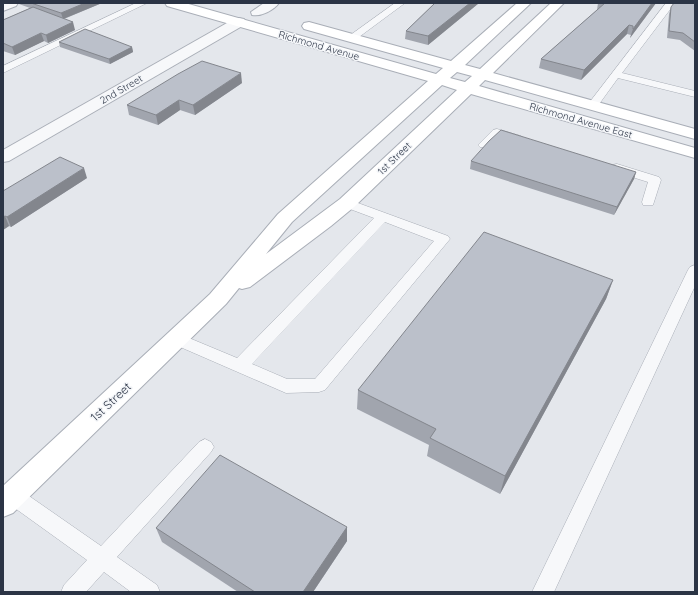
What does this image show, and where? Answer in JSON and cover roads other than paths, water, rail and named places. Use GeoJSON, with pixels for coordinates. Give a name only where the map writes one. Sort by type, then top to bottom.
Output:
{"type":"FeatureCollection","features":[{"type":"Feature","properties":{"kind":"main road","name":"Richmond Avenue"},"geometry":{"type":"LineString","coordinates":[[171,3],[278,18]]}},
{"type":"Feature","properties":{"kind":"main road","name":"1st Street"},"geometry":{"type":"LineString","coordinates":[[7,500],[218,299],[285,218],[525,3]]}},
{"type":"Feature","properties":{"kind":"main road","name":"1st Street"},"geometry":{"type":"LineString","coordinates":[[218,299],[324,222],[347,203],[558,3]]}},
{"type":"Feature","properties":{"kind":"main road","name":"Richmond Avenue"},"geometry":{"type":"LineString","coordinates":[[247,14],[467,88]]}},
{"type":"Feature","properties":{"kind":"main road","name":"Richmond Avenue"},"geometry":{"type":"LineString","coordinates":[[300,24],[482,74]]}},
{"type":"Feature","properties":{"kind":"main road","name":"Richmond Avenue East"},"geometry":{"type":"LineString","coordinates":[[482,74],[695,134]]}},
{"type":"Feature","properties":{"kind":"main road","name":"Richmond Avenue East"},"geometry":{"type":"LineString","coordinates":[[467,88],[695,153]]}},
{"type":"Feature","properties":{"kind":"street"},"geometry":{"type":"LineString","coordinates":[[3,7],[12,3]]}},
{"type":"Feature","properties":{"kind":"street","name":"2nd Street"},"geometry":{"type":"LineString","coordinates":[[3,157],[247,14],[273,3]]}},
{"type":"Feature","properties":{"kind":"lane"},"geometry":{"type":"LineString","coordinates":[[3,70],[143,3]]}},
{"type":"Feature","properties":{"kind":"lane"},"geometry":{"type":"LineString","coordinates":[[352,38],[401,3]]}},
{"type":"Feature","properties":{"kind":"lane"},"geometry":{"type":"LineString","coordinates":[[593,105],[671,3]]}},
{"type":"Feature","properties":{"kind":"lane"},"geometry":{"type":"LineString","coordinates":[[616,74],[695,94]]}},
{"type":"Feature","properties":{"kind":"lane"},"geometry":{"type":"LineString","coordinates":[[484,145],[497,132],[527,141]]}},
{"type":"Feature","properties":{"kind":"lane"},"geometry":{"type":"LineString","coordinates":[[602,164],[655,180],[648,202]]}},
{"type":"Feature","properties":{"kind":"lane"},"geometry":{"type":"LineString","coordinates":[[177,339],[286,386],[319,385],[443,239],[347,203]]}},
{"type":"Feature","properties":{"kind":"lane"},"geometry":{"type":"LineString","coordinates":[[240,366],[382,217]]}},
{"type":"Feature","properties":{"kind":"lane"},"geometry":{"type":"LineString","coordinates":[[543,592],[695,270]]}},
{"type":"Feature","properties":{"kind":"lane"},"geometry":{"type":"LineString","coordinates":[[72,592],[204,447]]}},
{"type":"Feature","properties":{"kind":"lane"},"geometry":{"type":"LineString","coordinates":[[7,500],[102,559],[149,592]]}}]}
